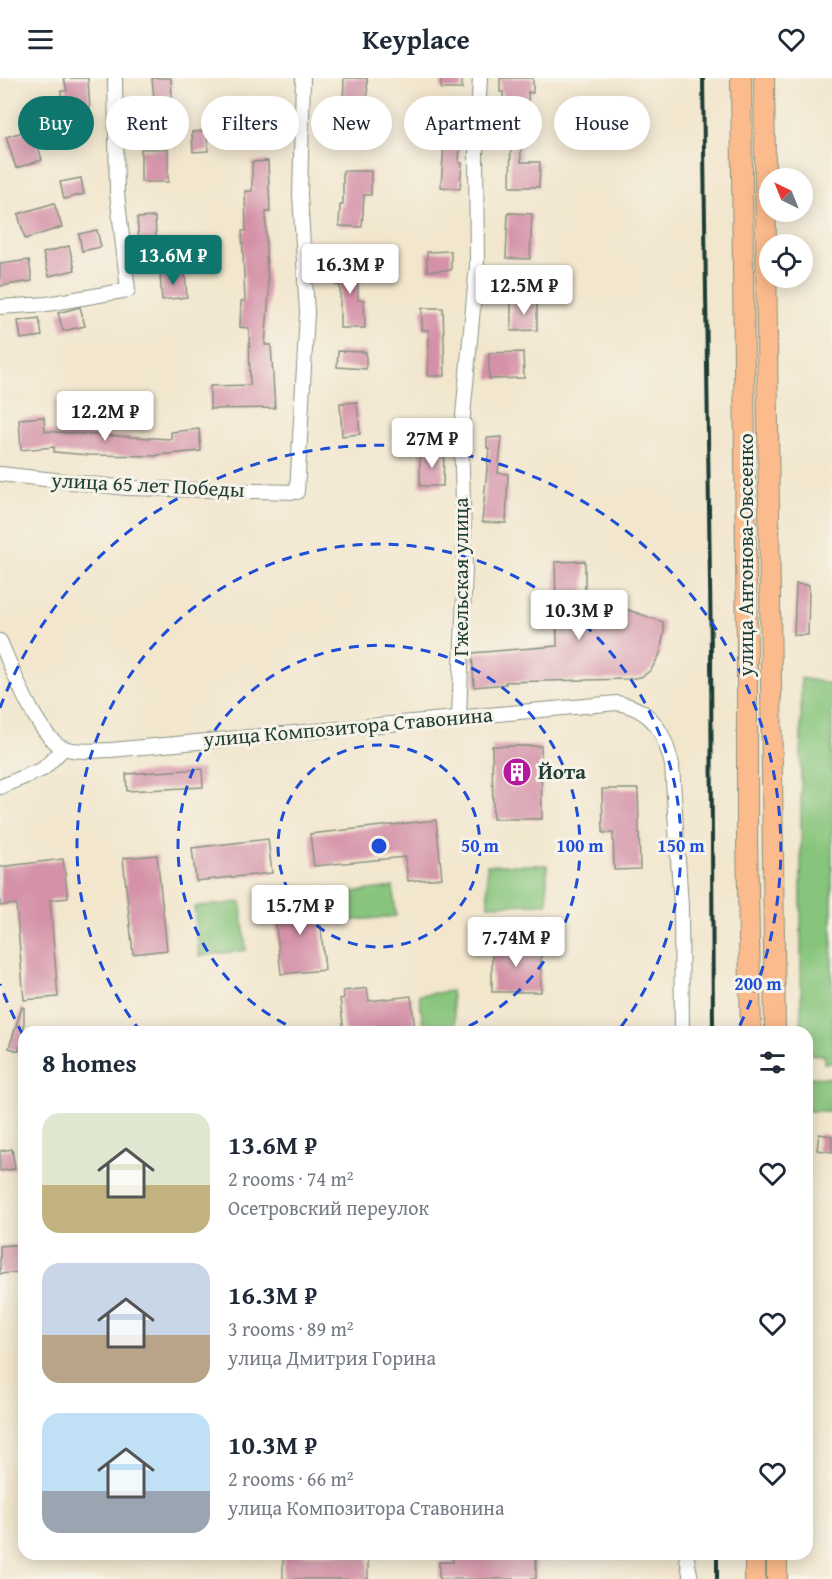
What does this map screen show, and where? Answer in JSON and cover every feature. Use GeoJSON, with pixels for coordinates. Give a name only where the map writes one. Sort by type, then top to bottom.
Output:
{"type":"FeatureCollection","features":[{"type":"Feature","properties":{"kind":"highway","name":"улица Антонова-Овсеенко"},"geometry":{"type":"LineString","coordinates":[[741,78],[750,1026]]}},
{"type":"Feature","properties":{"kind":"highway","name":"улица Антонова-Овсеенко"},"geometry":{"type":"LineString","coordinates":[[764,78],[765,168]]}},
{"type":"Feature","properties":{"kind":"highway"},"geometry":{"type":"LineString","coordinates":[[743,223],[753,213],[759,214]]}},
{"type":"Feature","properties":{"kind":"highway","name":"улица Антонова-Овсеенко"},"geometry":{"type":"LineString","coordinates":[[766,222],[775,1026]]}},
{"type":"Feature","properties":{"kind":"highway"},"geometry":{"type":"LineString","coordinates":[[754,1560],[755,1579]]}},
{"type":"Feature","properties":{"kind":"highway"},"geometry":{"type":"LineString","coordinates":[[777,1560],[777,1579]]}},
{"type":"Feature","properties":{"kind":"street"},"geometry":{"type":"LineString","coordinates":[[0,307],[47,304],[128,290],[117,194],[115,78]]}},
{"type":"Feature","properties":{"kind":"street","name":"улица 65 лет Победы"},"geometry":{"type":"LineString","coordinates":[[0,474],[127,488],[297,492],[307,313],[300,194],[303,78]]}},
{"type":"Feature","properties":{"kind":"street","name":"Гжельская улица"},"geometry":{"type":"LineString","coordinates":[[459,717],[465,568],[461,437],[477,265],[476,153],[480,78]]}},
{"type":"Feature","properties":{"kind":"street"},"geometry":{"type":"LineString","coordinates":[[0,641],[39,723],[48,735],[64,748],[43,768],[0,787]]}},
{"type":"Feature","properties":{"kind":"street","name":"улица Композитора Ставонина"},"geometry":{"type":"LineString","coordinates":[[64,748],[111,750],[617,703],[628,705],[649,716],[667,745],[672,765],[681,906],[682,1026]]}},
{"type":"Feature","properties":{"kind":"street"},"geometry":{"type":"LineString","coordinates":[[687,1560],[691,1579]]}},
{"type":"Feature","properties":{"kind":"green space"},"geometry":{"type":"Polygon","coordinates":[[[801,678],[832,684],[832,1063],[824,1063],[824,1055],[813,1054],[813,1026],[801,1026],[801,678]]]}},
{"type":"Feature","properties":{"kind":"green space"},"geometry":{"type":"Polygon","coordinates":[[[487,865],[547,865],[547,904],[488,905],[487,865]]]}},
{"type":"Feature","properties":{"kind":"green space"},"geometry":{"type":"Polygon","coordinates":[[[393,887],[396,916],[348,921],[345,893],[393,887]]]}},
{"type":"Feature","properties":{"kind":"green space"},"geometry":{"type":"Polygon","coordinates":[[[241,902],[246,950],[199,956],[194,907],[241,902]]]}},
{"type":"Feature","properties":{"kind":"green space"},"geometry":{"type":"Polygon","coordinates":[[[451,991],[455,1026],[423,1026],[419,995],[451,991]]]}},
{"type":"Feature","properties":{"kind":"green space"},"geometry":{"type":"Polygon","coordinates":[[[813,1077],[832,1078],[832,1111],[813,1111],[813,1077]]]}},
{"type":"Feature","properties":{"kind":"building"},"geometry":{"type":"Polygon","coordinates":[[[64,78],[88,78],[89,96],[61,96],[61,91],[67,91],[64,78]]]}},
{"type":"Feature","properties":{"kind":"building"},"geometry":{"type":"Polygon","coordinates":[[[152,78],[171,78],[172,96],[154,96],[152,78]]]}},
{"type":"Feature","properties":{"kind":"building"},"geometry":{"type":"Polygon","coordinates":[[[344,78],[367,78],[368,96],[343,96],[344,78]]]}},
{"type":"Feature","properties":{"kind":"building"},"geometry":{"type":"Polygon","coordinates":[[[441,78],[462,78],[462,89],[441,89],[441,78]]]}},
{"type":"Feature","properties":{"kind":"building"},"geometry":{"type":"Polygon","coordinates":[[[500,78],[533,78],[533,93],[528,92],[528,96],[503,96],[503,92],[500,92],[500,78]]]}},
{"type":"Feature","properties":{"kind":"building"},"geometry":{"type":"Polygon","coordinates":[[[201,131],[201,150],[208,151],[193,152],[192,132],[201,131]]]}},
{"type":"Feature","properties":{"kind":"building"},"geometry":{"type":"Polygon","coordinates":[[[18,133],[18,150],[39,150],[42,160],[16,168],[6,137],[18,133]]]}},
{"type":"Feature","properties":{"kind":"building"},"geometry":{"type":"Polygon","coordinates":[[[141,150],[168,150],[168,182],[141,182],[141,150]]]}},
{"type":"Feature","properties":{"kind":"building"},"geometry":{"type":"Polygon","coordinates":[[[444,150],[460,150],[459,163],[462,163],[460,189],[441,187],[444,150]]]}},
{"type":"Feature","properties":{"kind":"building"},"geometry":{"type":"Polygon","coordinates":[[[511,150],[521,150],[521,162],[540,162],[539,187],[510,187],[511,150]]]}},
{"type":"Feature","properties":{"kind":"building"},"geometry":{"type":"Polygon","coordinates":[[[268,161],[270,212],[266,212],[266,254],[269,295],[265,345],[271,345],[275,408],[210,409],[210,386],[250,385],[249,328],[240,327],[241,301],[245,301],[242,231],[246,231],[245,191],[252,191],[252,162],[268,161]]]}},
{"type":"Feature","properties":{"kind":"building"},"geometry":{"type":"Polygon","coordinates":[[[343,171],[371,171],[371,195],[364,195],[362,227],[339,226],[340,205],[343,205],[343,171]]]}},
{"type":"Feature","properties":{"kind":"building"},"geometry":{"type":"Polygon","coordinates":[[[81,178],[84,194],[64,199],[60,182],[81,178]]]}},
{"type":"Feature","properties":{"kind":"building"},"geometry":{"type":"Polygon","coordinates":[[[54,203],[62,227],[25,239],[18,214],[54,203]]]}},
{"type":"Feature","properties":{"kind":"building"},"geometry":{"type":"Polygon","coordinates":[[[508,213],[532,214],[530,259],[506,258],[508,213]]]}},
{"type":"Feature","properties":{"kind":"building"},"geometry":{"type":"Polygon","coordinates":[[[155,217],[157,253],[140,254],[137,218],[155,217]]]}},
{"type":"Feature","properties":{"kind":"building"},"geometry":{"type":"Polygon","coordinates":[[[97,230],[101,247],[82,251],[79,234],[97,230]]]}},
{"type":"Feature","properties":{"kind":"building"},"geometry":{"type":"Polygon","coordinates":[[[69,246],[75,270],[49,276],[43,253],[69,246]]]}},
{"type":"Feature","properties":{"kind":"building"},"geometry":{"type":"Polygon","coordinates":[[[451,251],[451,270],[427,271],[427,252],[451,251]]]}},
{"type":"Feature","properties":{"kind":"building"},"geometry":{"type":"Polygon","coordinates":[[[29,260],[32,281],[0,286],[0,264],[29,260]]]}},
{"type":"Feature","properties":{"kind":"building"},"geometry":{"type":"Polygon","coordinates":[[[335,261],[358,261],[358,300],[364,300],[365,328],[340,328],[340,285],[335,285],[335,261]]]}},
{"type":"Feature","properties":{"kind":"building"},"geometry":{"type":"Polygon","coordinates":[[[185,273],[187,297],[162,300],[160,275],[185,273]]]}},
{"type":"Feature","properties":{"kind":"building"},"geometry":{"type":"Polygon","coordinates":[[[511,302],[537,302],[537,330],[511,331],[511,302]]]}},
{"type":"Feature","properties":{"kind":"building"},"geometry":{"type":"Polygon","coordinates":[[[80,307],[85,326],[63,331],[58,313],[80,307]]]}},
{"type":"Feature","properties":{"kind":"building"},"geometry":{"type":"Polygon","coordinates":[[[422,308],[443,308],[445,376],[428,376],[429,330],[422,330],[422,308]]]}},
{"type":"Feature","properties":{"kind":"building"},"geometry":{"type":"Polygon","coordinates":[[[39,318],[42,336],[21,339],[18,321],[39,318]]]}},
{"type":"Feature","properties":{"kind":"building"},"geometry":{"type":"Polygon","coordinates":[[[338,351],[366,352],[366,369],[337,367],[338,351]]]}},
{"type":"Feature","properties":{"kind":"building"},"geometry":{"type":"Polygon","coordinates":[[[523,352],[524,378],[489,379],[489,353],[523,352]]]}},
{"type":"Feature","properties":{"kind":"building"},"geometry":{"type":"Polygon","coordinates":[[[357,402],[360,434],[342,436],[340,403],[357,402]]]}},
{"type":"Feature","properties":{"kind":"building"},"geometry":{"type":"Polygon","coordinates":[[[44,417],[45,431],[95,435],[171,439],[171,432],[199,429],[201,451],[157,456],[54,452],[54,447],[21,450],[19,419],[44,417]]]}},
{"type":"Feature","properties":{"kind":"building"},"geometry":{"type":"Polygon","coordinates":[[[502,437],[498,473],[508,474],[506,523],[482,522],[489,448],[487,448],[487,438],[502,437]]]}},
{"type":"Feature","properties":{"kind":"building"},"geometry":{"type":"Polygon","coordinates":[[[420,452],[444,452],[443,486],[420,486],[420,452]]]}},
{"type":"Feature","properties":{"kind":"building"},"geometry":{"type":"Polygon","coordinates":[[[585,561],[585,595],[663,622],[664,632],[660,654],[651,670],[641,677],[627,679],[505,682],[506,684],[474,687],[472,653],[557,646],[555,562],[585,561]]]}},
{"type":"Feature","properties":{"kind":"building"},"geometry":{"type":"Polygon","coordinates":[[[796,584],[809,585],[808,635],[794,635],[796,584]]]}},
{"type":"Feature","properties":{"kind":"building","name":"Йота"},"geometry":{"type":"Polygon","coordinates":[[[492,746],[541,746],[542,819],[493,819],[492,746]]]}},
{"type":"Feature","properties":{"kind":"building"},"geometry":{"type":"Polygon","coordinates":[[[202,769],[203,787],[127,791],[126,774],[202,769]]]}},
{"type":"Feature","properties":{"kind":"building"},"geometry":{"type":"Polygon","coordinates":[[[602,789],[638,789],[640,869],[614,870],[613,833],[603,833],[602,789]]]}},
{"type":"Feature","properties":{"kind":"building"},"geometry":{"type":"Polygon","coordinates":[[[436,820],[442,878],[408,881],[405,857],[314,866],[310,834],[436,820]]]}},
{"type":"Feature","properties":{"kind":"building"},"geometry":{"type":"Polygon","coordinates":[[[268,839],[272,873],[196,881],[192,848],[268,839]]]}},
{"type":"Feature","properties":{"kind":"building"},"geometry":{"type":"Polygon","coordinates":[[[157,855],[167,950],[133,954],[123,858],[157,855]]]}},
{"type":"Feature","properties":{"kind":"building"},"geometry":{"type":"Polygon","coordinates":[[[63,859],[68,898],[50,900],[58,997],[24,1000],[16,904],[0,906],[0,867],[63,859]]]}},
{"type":"Feature","properties":{"kind":"building"},"geometry":{"type":"Polygon","coordinates":[[[318,897],[325,970],[281,974],[274,906],[282,905],[282,901],[318,897]]]}},
{"type":"Feature","properties":{"kind":"building"},"geometry":{"type":"Polygon","coordinates":[[[492,944],[541,944],[541,992],[492,992],[492,944]]]}},
{"type":"Feature","properties":{"kind":"building"},"geometry":{"type":"Polygon","coordinates":[[[367,988],[369,1001],[411,996],[415,1026],[343,1026],[340,999],[344,998],[343,991],[367,988]]]}},
{"type":"Feature","properties":{"kind":"building"},"geometry":{"type":"Polygon","coordinates":[[[22,1007],[24,1008],[24,1026],[18,1026],[18,1051],[9,1048],[22,1007]]]}},
{"type":"Feature","properties":{"kind":"building"},"geometry":{"type":"Polygon","coordinates":[[[819,1134],[832,1136],[832,1152],[817,1150],[819,1134]]]}},
{"type":"Feature","properties":{"kind":"building"},"geometry":{"type":"Polygon","coordinates":[[[12,1149],[15,1169],[0,1171],[0,1151],[12,1149]]]}},
{"type":"Feature","properties":{"kind":"building"},"geometry":{"type":"Polygon","coordinates":[[[18,1244],[18,1272],[0,1274],[0,1246],[18,1244]]]}},
{"type":"Feature","properties":{"kind":"building"},"geometry":{"type":"Polygon","coordinates":[[[283,1560],[368,1560],[368,1579],[283,1579],[283,1560]]]}},
{"type":"Feature","properties":{"kind":"building"},"geometry":{"type":"Polygon","coordinates":[[[453,1560],[536,1560],[536,1579],[439,1579],[439,1562],[453,1562],[453,1560]]]}},
{"type":"Feature","properties":{"kind":"railway"},"geometry":{"type":"LineString","coordinates":[[703,78],[711,653],[713,1026]]}},
{"type":"Feature","properties":{"kind":"railway"},"geometry":{"type":"LineString","coordinates":[[717,1560],[717,1579]]}},
{"type":"Feature","properties":{"kind":"place","name":"Йота"},"geometry":{"type":"Point","coordinates":[517,772]}}]}
